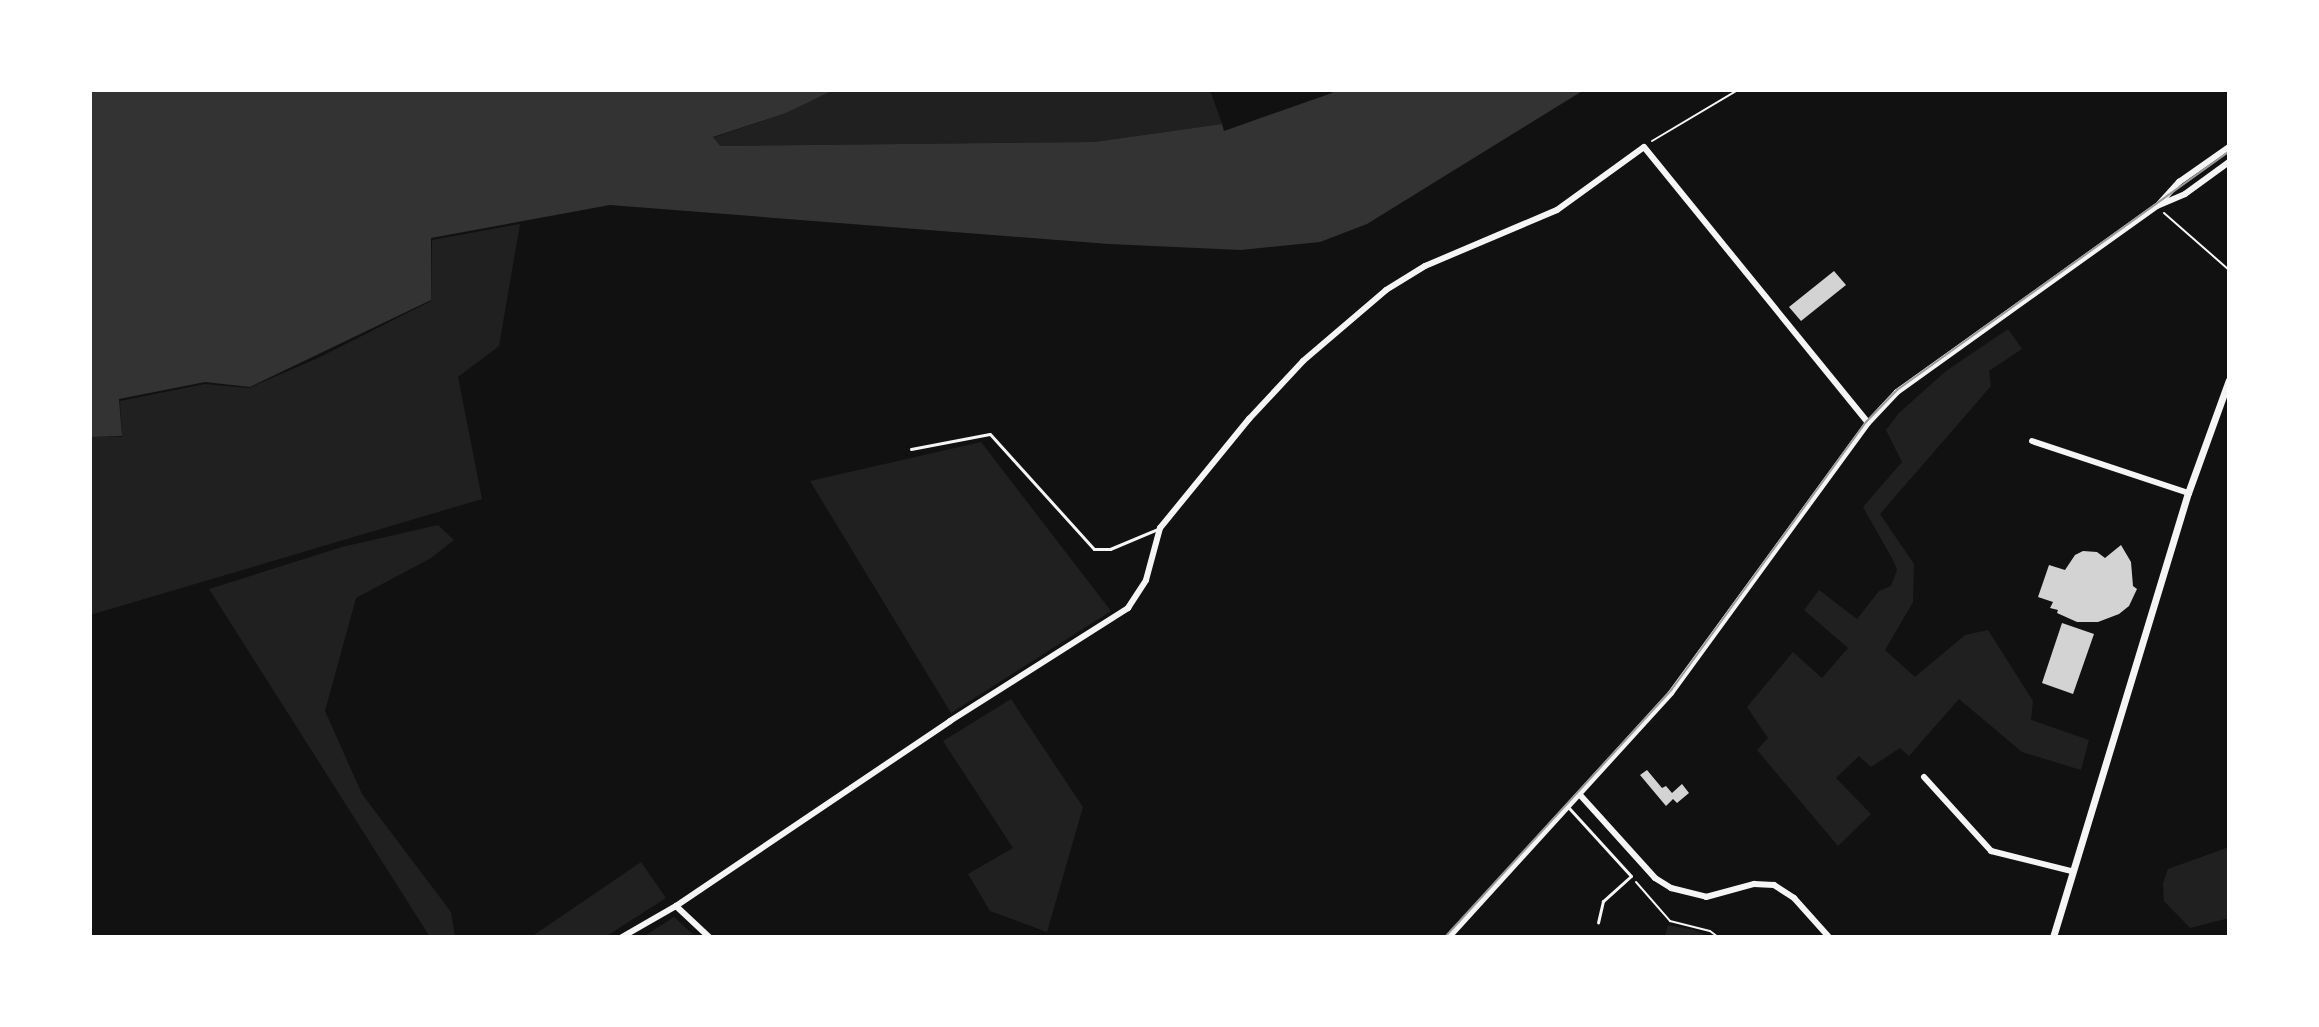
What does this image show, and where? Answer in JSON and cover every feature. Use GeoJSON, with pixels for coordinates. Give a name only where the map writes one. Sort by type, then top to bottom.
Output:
{"type":"FeatureCollection","features":[{"type":"Feature","properties":{"kind":"street"},"geometry":{"type":"LineString","coordinates":[[622,937],[676,906],[950,721],[1128,608],[1146,580],[1160,528],[1249,419],[1303,361],[1386,290],[1425,266],[1557,210],[1644,147],[1868,423]]}},
{"type":"Feature","properties":{"kind":"street"},"geometry":{"type":"LineString","coordinates":[[1449,937],[1581,796],[1671,693],[1868,423],[1897,392],[2157,206],[2179,182],[2229,147]]}},
{"type":"Feature","properties":{"kind":"street"},"geometry":{"type":"LineString","coordinates":[[2157,206],[2185,194],[2229,162]]}},
{"type":"Feature","properties":{"kind":"street"},"geometry":{"type":"LineString","coordinates":[[2053,937],[2188,493],[2229,380]]}},
{"type":"Feature","properties":{"kind":"street"},"geometry":{"type":"LineString","coordinates":[[2032,441],[2188,493]]}},
{"type":"Feature","properties":{"kind":"street"},"geometry":{"type":"LineString","coordinates":[[1924,777],[1991,851],[2071,871]]}},
{"type":"Feature","properties":{"kind":"street"},"geometry":{"type":"LineString","coordinates":[[1581,796],[1655,878],[1671,888],[1706,897],[1754,884],[1774,885],[1794,898],[1829,937]]}},
{"type":"Feature","properties":{"kind":"street"},"geometry":{"type":"LineString","coordinates":[[676,906],[709,937]]}},
{"type":"Feature","properties":{"kind":"lane"},"geometry":{"type":"LineString","coordinates":[[911,449],[990,434],[1094,549],[1110,549],[1160,528]]}},
{"type":"Feature","properties":{"kind":"lane"},"geometry":{"type":"LineString","coordinates":[[1569,808],[1631,876],[1603,901],[1598,922]]}},
{"type":"Feature","properties":{"kind":"path"},"geometry":{"type":"LineString","coordinates":[[1644,147],[1681,121],[1738,90]]}},
{"type":"Feature","properties":{"kind":"path"},"geometry":{"type":"LineString","coordinates":[[2157,206],[2229,270]]}},
{"type":"Feature","properties":{"kind":"path"},"geometry":{"type":"LineString","coordinates":[[1631,876],[1670,921],[1710,931],[1718,937]]}},
{"type":"Feature","properties":{"kind":"shaded area"},"geometry":{"type":"Polygon","coordinates":[[[90,90],[834,90],[786,113],[713,137],[720,146],[1094,142],[1222,124],[1224,131],[1332,93],[1332,90],[1584,90],[1367,224],[1320,242],[1241,250],[1109,244],[610,205],[431,238],[431,300],[250,387],[205,382],[119,399],[122,436],[90,437],[90,90]]]}},
{"type":"Feature","properties":{"kind":"shaded area"},"geometry":{"type":"Polygon","coordinates":[[[834,90],[1210,90],[1222,124],[1094,142],[719,146],[712,138],[786,113],[834,90]]]}},
{"type":"Feature","properties":{"kind":"shaded area"},"geometry":{"type":"Polygon","coordinates":[[[520,224],[499,346],[458,377],[482,499],[90,615],[90,437],[122,437],[120,401],[205,384],[249,388],[318,358],[431,301],[432,240],[520,224]]]}},
{"type":"Feature","properties":{"kind":"shaded area"},"geometry":{"type":"Polygon","coordinates":[[[2008,329],[2022,349],[1989,371],[1991,386],[1880,514],[1914,564],[1913,602],[1885,650],[1915,677],[1965,635],[1988,630],[2033,701],[2031,720],[2089,740],[2081,770],[2022,752],[1959,699],[1909,756],[1900,748],[1871,767],[1859,756],[1836,778],[1871,814],[1838,846],[1757,750],[1768,738],[1747,707],[1793,652],[1822,678],[1848,648],[1804,610],[1819,590],[1857,619],[1879,591],[1891,586],[1897,570],[1863,507],[1902,462],[1886,430],[1899,413],[1946,371],[2008,329]]]}},
{"type":"Feature","properties":{"kind":"shaded area"},"geometry":{"type":"Polygon","coordinates":[[[981,442],[1111,611],[951,713],[810,481],[981,442]]]}},
{"type":"Feature","properties":{"kind":"shaded area"},"geometry":{"type":"Polygon","coordinates":[[[438,525],[454,540],[431,558],[356,598],[325,711],[362,794],[451,912],[455,937],[430,937],[209,589],[342,547],[438,525]]]}},
{"type":"Feature","properties":{"kind":"shaded area"},"geometry":{"type":"Polygon","coordinates":[[[1011,699],[1083,807],[1047,932],[990,911],[968,874],[1013,848],[943,741],[1011,699]]]}},
{"type":"Feature","properties":{"kind":"shaded area"},"geometry":{"type":"Polygon","coordinates":[[[2229,847],[2229,918],[2190,928],[2164,901],[2163,883],[2168,869],[2229,847]]]}},
{"type":"Feature","properties":{"kind":"shaded area"},"geometry":{"type":"Polygon","coordinates":[[[641,862],[666,898],[605,937],[531,937],[641,862]]]}},
{"type":"Feature","properties":{"kind":"shaded area"},"geometry":{"type":"Polygon","coordinates":[[[674,917],[696,937],[643,937],[674,917]]]}},
{"type":"Feature","properties":{"kind":"shaded area"},"geometry":{"type":"Polygon","coordinates":[[[1668,925],[1694,930],[1709,937],[1665,937],[1668,925]]]}},
{"type":"Feature","properties":{"kind":"building"},"geometry":{"type":"Polygon","coordinates":[[[1834,271],[1846,285],[1801,321],[1789,307],[1834,271]]]}},
{"type":"Feature","properties":{"kind":"building"},"geometry":{"type":"Polygon","coordinates":[[[2121,545],[2131,562],[2133,586],[2137,589],[2129,606],[2119,614],[2098,622],[2077,622],[2050,608],[2053,602],[2038,597],[2049,565],[2065,570],[2075,555],[2083,551],[2097,552],[2105,558],[2121,545]]]}},
{"type":"Feature","properties":{"kind":"building"},"geometry":{"type":"Polygon","coordinates":[[[2062,623],[2094,634],[2073,694],[2042,683],[2062,623]]]}},
{"type":"Feature","properties":{"kind":"building"},"geometry":{"type":"Polygon","coordinates":[[[1647,770],[1662,788],[1666,786],[1672,793],[1682,784],[1689,793],[1677,803],[1673,799],[1666,806],[1640,775],[1647,770]]]}},
{"type":"Feature","properties":{"kind":"tram line"},"geometry":{"type":"LineString","coordinates":[[1445,937],[1672,689],[1866,422],[1897,390],[2229,151]]}}]}
